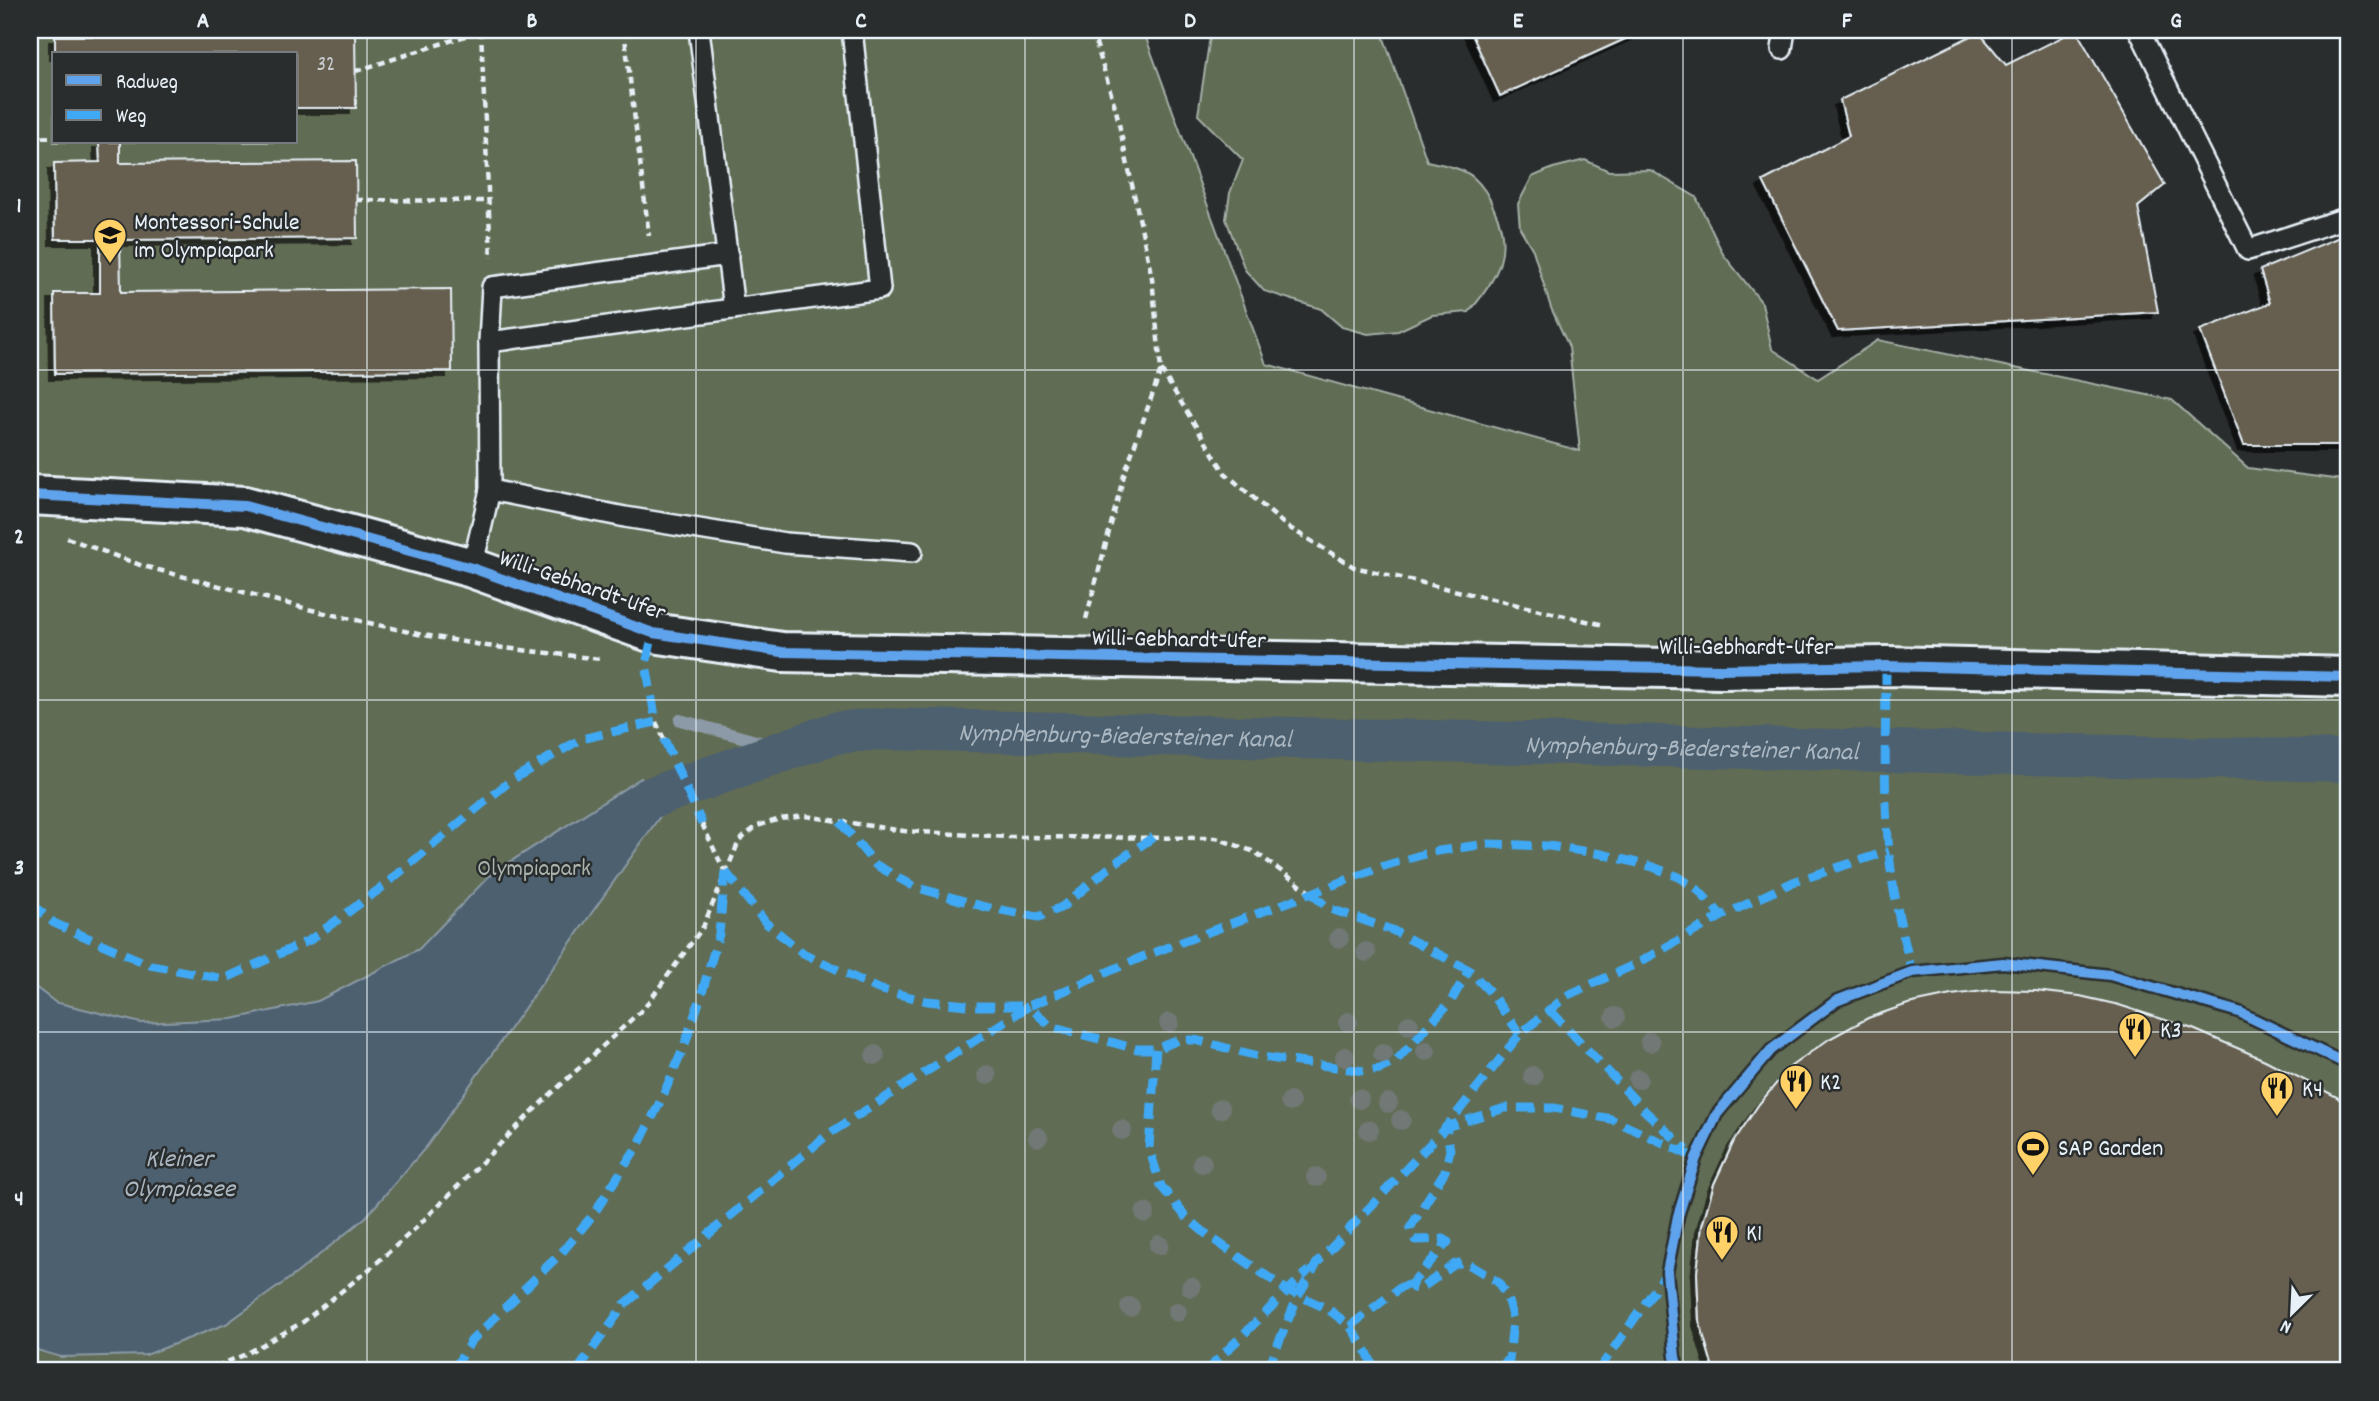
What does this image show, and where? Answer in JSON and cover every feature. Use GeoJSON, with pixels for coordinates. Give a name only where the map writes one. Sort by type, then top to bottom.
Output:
{"type":"FeatureCollection","features":[{"type":"Feature","properties":{"kind":"street","name":"Willi-Gebhardt-Ufer"},"geometry":{"type":"LineString","coordinates":[[30,495],[245,506],[472,568],[653,633],[782,652],[1722,669],[1886,666],[2349,677]]}},
{"type":"Feature","properties":{"kind":"lane"},"geometry":{"type":"LineString","coordinates":[[699,30],[734,309]]}},
{"type":"Feature","properties":{"kind":"lane"},"geometry":{"type":"LineString","coordinates":[[489,342],[880,289],[852,30]]}},
{"type":"Feature","properties":{"kind":"lane"},"geometry":{"type":"LineString","coordinates":[[2139,30],[2248,250],[2349,217]]}},
{"type":"Feature","properties":{"kind":"lane"},"geometry":{"type":"LineString","coordinates":[[492,287],[728,255]]}},
{"type":"Feature","properties":{"kind":"lane","name":"Willi-Gebhardt-Ufer"},"geometry":{"type":"LineString","coordinates":[[472,568],[490,490],[489,342],[492,287]]}},
{"type":"Feature","properties":{"kind":"lane"},"geometry":{"type":"LineString","coordinates":[[490,490],[625,517],[785,543],[912,552]]}},
{"type":"Feature","properties":{"kind":"path"},"geometry":{"type":"LineString","coordinates":[[356,71],[481,30],[492,287]]}},
{"type":"Feature","properties":{"kind":"path"},"geometry":{"type":"LineString","coordinates":[[624,30],[653,265]]}},
{"type":"Feature","properties":{"kind":"path"},"geometry":{"type":"LineString","coordinates":[[1075,657],[1124,475],[1161,370],[1152,278],[1116,110],[1092,30]]}},
{"type":"Feature","properties":{"kind":"path"},"geometry":{"type":"LineString","coordinates":[[30,138],[52,137]]}},
{"type":"Feature","properties":{"kind":"path"},"geometry":{"type":"LineString","coordinates":[[356,200],[489,201]]}},
{"type":"Feature","properties":{"kind":"path"},"geometry":{"type":"LineString","coordinates":[[1161,370],[1225,473],[1284,525],[1353,567],[1607,625]]}},
{"type":"Feature","properties":{"kind":"path"},"geometry":{"type":"LineString","coordinates":[[65,538],[144,566],[391,628],[487,646],[606,660]]}},
{"type":"Feature","properties":{"kind":"path"},"geometry":{"type":"LineString","coordinates":[[656,722],[664,739]]}},
{"type":"Feature","properties":{"kind":"path"},"geometry":{"type":"LineString","coordinates":[[205,1371],[246,1353],[303,1322],[372,1267],[539,1105],[645,1007],[703,927],[739,841],[757,827],[780,819],[805,816],[904,831],[982,836],[1216,838],[1255,852],[1311,893]]}},
{"type":"Feature","properties":{"kind":"path"},"geometry":{"type":"LineString","coordinates":[[702,824],[725,871]]}},
{"type":"Feature","properties":{"kind":"green space","name":"Olympiapark"},"geometry":{"type":"Polygon","coordinates":[[[30,30],[1143,30],[1266,364],[1580,451],[1569,347],[1551,308],[1533,250],[1520,228],[1518,204],[1532,177],[1553,168],[1585,160],[1609,171],[1650,170],[1696,197],[1723,254],[1762,303],[1772,349],[1818,379],[1878,340],[2172,400],[2248,468],[2349,481],[2349,1371],[30,1371],[30,30]]]}},
{"type":"Feature","properties":{"kind":"green space"},"geometry":{"type":"Polygon","coordinates":[[[1211,30],[1381,30],[1427,161],[1457,169],[1473,177],[1488,196],[1500,224],[1500,264],[1488,288],[1469,312],[1432,315],[1398,331],[1368,334],[1342,327],[1321,309],[1264,291],[1245,270],[1226,219],[1230,193],[1243,160],[1198,115],[1211,30]]]}},
{"type":"Feature","properties":{"kind":"water","name":"Kleiner Olympiasee"},"geometry":{"type":"Polygon","coordinates":[[[641,778],[663,812],[427,1146],[366,1217],[297,1273],[226,1324],[146,1355],[61,1357],[30,1348],[30,983],[55,1002],[141,1023],[232,1019],[318,1001],[419,949],[491,874],[641,778]]]}},
{"type":"Feature","properties":{"kind":"building"},"geometry":{"type":"Polygon","coordinates":[[[99,30],[120,30],[120,33],[355,32],[356,108],[298,108],[298,52],[55,52],[55,36],[99,36],[99,30]]]}},
{"type":"Feature","properties":{"kind":"building"},"geometry":{"type":"Polygon","coordinates":[[[1470,30],[1645,30],[1500,96],[1470,30]]]}},
{"type":"Feature","properties":{"kind":"building"},"geometry":{"type":"Polygon","coordinates":[[[2076,30],[2165,185],[2138,207],[2158,312],[1838,331],[1763,181],[1849,136],[1840,100],[1979,32],[2006,65],[2076,30]]]}},
{"type":"Feature","properties":{"kind":"building","name":"Montessori-Schule im Olympiapark"},"geometry":{"type":"Polygon","coordinates":[[[99,144],[120,144],[120,163],[356,161],[357,238],[120,240],[121,292],[451,289],[452,371],[55,374],[54,293],[100,293],[100,239],[55,239],[54,163],[100,162],[99,144]]]}},
{"type":"Feature","properties":{"kind":"building"},"geometry":{"type":"Polygon","coordinates":[[[2349,233],[2349,445],[2244,445],[2200,330],[2270,303],[2260,270],[2349,233]]]}},
{"type":"Feature","properties":{"kind":"building","name":"SAP Garden"},"geometry":{"type":"Polygon","coordinates":[[[1992,990],[2080,996],[2119,1005],[2193,1029],[2265,1060],[2337,1097],[2349,1108],[2349,1371],[1714,1371],[1699,1320],[1697,1273],[1702,1226],[1714,1184],[1734,1141],[1759,1104],[1790,1067],[1829,1039],[1868,1018],[1908,1004],[1992,990]]]}},
{"type":"Feature","properties":{"kind":"waterway"},"geometry":{"type":"LineString","coordinates":[[680,720],[785,749]]}},
{"type":"Feature","properties":{"kind":"waterway","name":"Nymphenburg-Biedersteiner Kanal"},"geometry":{"type":"LineString","coordinates":[[653,797],[835,733],[880,729],[2349,761]]}},
{"type":"Feature","properties":{"kind":"marked path"},"geometry":{"type":"LineString","coordinates":[[30,903],[54,923],[150,965],[224,979],[310,940],[381,888],[510,781],[581,739],[656,722],[646,664],[653,633]]}},
{"type":"Feature","properties":{"kind":"marked path"},"geometry":{"type":"LineString","coordinates":[[1886,666],[1885,781],[1890,865],[1912,972]]}},
{"type":"Feature","properties":{"kind":"marked path"},"geometry":{"type":"LineString","coordinates":[[664,739],[702,824]]}},
{"type":"Feature","properties":{"kind":"marked path"},"geometry":{"type":"LineString","coordinates":[[840,822],[876,865],[915,887],[985,907],[1039,917],[1062,907],[1115,863],[1155,836]]}},
{"type":"Feature","properties":{"kind":"marked path"},"geometry":{"type":"LineString","coordinates":[[725,871],[766,923],[803,953],[878,989],[927,1001],[978,1006],[1029,1006],[1142,957],[1384,866],[1431,852],[1487,844],[1549,846],[1602,854],[1653,867],[1679,877],[1698,890],[1722,916]]}},
{"type":"Feature","properties":{"kind":"marked path"},"geometry":{"type":"LineString","coordinates":[[1267,1371],[1298,1296],[1317,1263],[1446,1127],[1520,1034],[1568,995],[1636,964],[1722,916],[1793,882],[1889,851]]}},
{"type":"Feature","properties":{"kind":"marked path"},"geometry":{"type":"LineString","coordinates":[[453,1371],[471,1341],[562,1252],[593,1215],[640,1142],[684,1047],[701,996],[719,934],[725,871]]}},
{"type":"Feature","properties":{"kind":"marked path"},"geometry":{"type":"LineString","coordinates":[[1311,893],[1328,908],[1392,930],[1469,970],[1490,992],[1520,1034]]}},
{"type":"Feature","properties":{"kind":"marked path"},"geometry":{"type":"LineString","coordinates":[[577,1371],[624,1305],[827,1135],[1029,1006],[1050,1026],[1137,1049],[1156,1049],[1179,1040],[1195,1040],[1262,1057],[1364,1071],[1380,1069],[1395,1062],[1451,1001],[1469,970]]}},
{"type":"Feature","properties":{"kind":"marked path"},"geometry":{"type":"LineString","coordinates":[[1550,1010],[1645,1111],[1687,1150]]}},
{"type":"Feature","properties":{"kind":"marked path"},"geometry":{"type":"LineString","coordinates":[[1156,1049],[1149,1148],[1161,1186],[1186,1217],[1210,1237],[1287,1290],[1328,1309],[1350,1326],[1367,1352],[1375,1371]]}},
{"type":"Feature","properties":{"kind":"marked path"},"geometry":{"type":"LineString","coordinates":[[1508,1371],[1513,1320],[1507,1297],[1498,1282],[1465,1262],[1455,1264],[1420,1289],[1413,1288],[1411,1284],[1448,1242],[1444,1239],[1415,1240],[1410,1228],[1445,1171],[1450,1150],[1446,1127],[1505,1108],[1554,1108],[1611,1119],[1696,1158]]}},
{"type":"Feature","properties":{"kind":"marked path"},"geometry":{"type":"LineString","coordinates":[[1206,1371],[1309,1270]]}},
{"type":"Feature","properties":{"kind":"marked path"},"geometry":{"type":"LineString","coordinates":[[1598,1371],[1667,1272]]}},
{"type":"Feature","properties":{"kind":"marked path"},"geometry":{"type":"LineString","coordinates":[[1350,1326],[1401,1287],[1411,1284]]}},
{"type":"Feature","properties":{"kind":"marked path"},"geometry":{"type":"LineString","coordinates":[[1496,1371],[1509,1359]]}},
{"type":"Feature","properties":{"kind":"cycle path"},"geometry":{"type":"LineString","coordinates":[[30,495],[245,506],[472,568],[653,633],[782,652],[1722,669],[1886,666],[2349,677]]}},
{"type":"Feature","properties":{"kind":"cycle path"},"geometry":{"type":"LineString","coordinates":[[1679,1371],[1675,1357],[1667,1272],[1678,1216],[1696,1158],[1717,1114],[1771,1050],[1836,1001],[1912,972],[2003,963],[2110,975],[2239,1012],[2349,1065]]}},
{"type":"Feature","properties":{"kind":"place","name":"Montessori-Schule im Olympiapark"},"geometry":{"type":"Point","coordinates":[110,265]}},
{"type":"Feature","properties":{"kind":"place","name":"K3"},"geometry":{"type":"Point","coordinates":[2135,1059]}},
{"type":"Feature","properties":{"kind":"place","name":"K2"},"geometry":{"type":"Point","coordinates":[1796,1111]}},
{"type":"Feature","properties":{"kind":"place","name":"K4"},"geometry":{"type":"Point","coordinates":[2277,1118]}},
{"type":"Feature","properties":{"kind":"place","name":"SAP Garden"},"geometry":{"type":"Point","coordinates":[2033,1177]}},
{"type":"Feature","properties":{"kind":"place","name":"K1"},"geometry":{"type":"Point","coordinates":[1722,1262]}}]}
